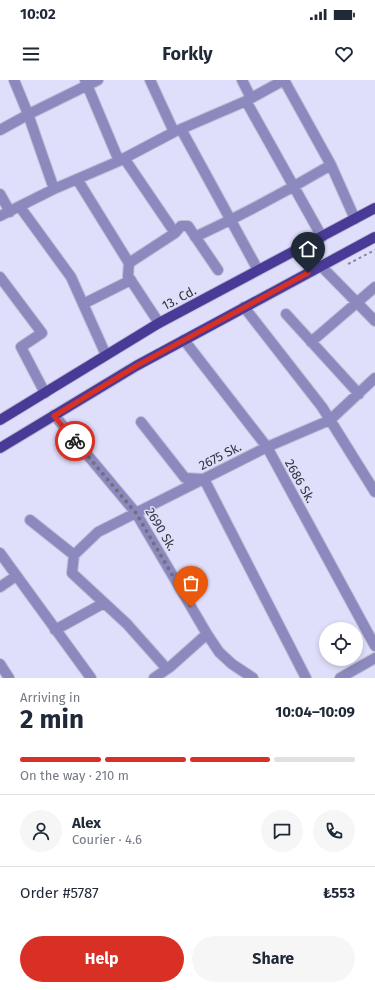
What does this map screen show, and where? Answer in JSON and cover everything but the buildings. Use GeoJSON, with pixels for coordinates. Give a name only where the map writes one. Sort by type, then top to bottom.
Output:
{"type":"FeatureCollection","features":[{"type":"Feature","properties":{"kind":"main road","name":"13. Cd."},"geometry":{"type":"LineString","coordinates":[[0,420],[159,323],[375,208]]}},
{"type":"Feature","properties":{"kind":"main road"},"geometry":{"type":"LineString","coordinates":[[0,448],[136,366],[375,237]]}},
{"type":"Feature","properties":{"kind":"street"},"geometry":{"type":"LineString","coordinates":[[14,80],[28,114],[54,189]]}},
{"type":"Feature","properties":{"kind":"street"},"geometry":{"type":"LineString","coordinates":[[0,130],[86,83],[98,80]]}},
{"type":"Feature","properties":{"kind":"street"},"geometry":{"type":"LineString","coordinates":[[150,80],[231,220],[258,270]]}},
{"type":"Feature","properties":{"kind":"street"},"geometry":{"type":"LineString","coordinates":[[242,80],[249,100],[322,237]]}},
{"type":"Feature","properties":{"kind":"street"},"geometry":{"type":"LineString","coordinates":[[0,216],[54,189],[122,160],[178,130],[249,100],[284,80],[331,165],[354,219]]}},
{"type":"Feature","properties":{"kind":"street"},"geometry":{"type":"LineString","coordinates":[[86,83],[122,160],[175,233]]}},
{"type":"Feature","properties":{"kind":"street"},"geometry":{"type":"LineString","coordinates":[[195,237],[294,187],[331,165]]}},
{"type":"Feature","properties":{"kind":"street"},"geometry":{"type":"LineString","coordinates":[[77,179],[129,263],[128,276],[159,323]]}},
{"type":"Feature","properties":{"kind":"street"},"geometry":{"type":"LineString","coordinates":[[0,194],[10,212]]}},
{"type":"Feature","properties":{"kind":"street"},"geometry":{"type":"LineString","coordinates":[[20,207],[71,277],[106,355]]}},
{"type":"Feature","properties":{"kind":"street"},"geometry":{"type":"LineString","coordinates":[[129,263],[175,233],[181,226],[188,226],[218,270]]}},
{"type":"Feature","properties":{"kind":"street"},"geometry":{"type":"LineString","coordinates":[[321,266],[375,321]]}},
{"type":"Feature","properties":{"kind":"street"},"geometry":{"type":"LineString","coordinates":[[0,277],[42,333],[21,347],[45,393]]}},
{"type":"Feature","properties":{"kind":"street"},"geometry":{"type":"LineString","coordinates":[[83,304],[131,280]]}},
{"type":"Feature","properties":{"kind":"street"},"geometry":{"type":"LineString","coordinates":[[311,342],[375,287]]}},
{"type":"Feature","properties":{"kind":"street"},"geometry":{"type":"LineString","coordinates":[[244,307],[330,420],[375,492]]}},
{"type":"Feature","properties":{"kind":"street"},"geometry":{"type":"LineString","coordinates":[[286,314],[359,394]]}},
{"type":"Feature","properties":{"kind":"street","name":"2686 Sk."},"geometry":{"type":"LineString","coordinates":[[184,340],[267,448],[375,646]]}},
{"type":"Feature","properties":{"kind":"street","name":"2675 Sk."},"geometry":{"type":"LineString","coordinates":[[74,555],[98,532],[267,448],[330,420],[375,378]]}},
{"type":"Feature","properties":{"kind":"street","name":"2690 Sk."},"geometry":{"type":"LineString","coordinates":[[54,416],[136,513],[206,634],[219,652],[232,664],[253,678]]}},
{"type":"Feature","properties":{"kind":"street"},"geometry":{"type":"LineString","coordinates":[[141,422],[185,478],[204,479],[306,678]]}},
{"type":"Feature","properties":{"kind":"street"},"geometry":{"type":"LineString","coordinates":[[30,520],[74,555],[72,573],[127,624],[167,669]]}},
{"type":"Feature","properties":{"kind":"street"},"geometry":{"type":"LineString","coordinates":[[0,553],[91,678]]}},
{"type":"Feature","properties":{"kind":"street"},"geometry":{"type":"LineString","coordinates":[[0,587],[16,576]]}},
{"type":"Feature","properties":{"kind":"street"},"geometry":{"type":"LineString","coordinates":[[55,630],[104,603]]}},
{"type":"Feature","properties":{"kind":"street"},"geometry":{"type":"LineString","coordinates":[[154,678],[167,669],[206,634]]}},
{"type":"Feature","properties":{"kind":"street"},"geometry":{"type":"LineString","coordinates":[[340,678],[374,660]]}},
{"type":"Feature","properties":{"kind":"street"},"geometry":{"type":"LineString","coordinates":[[0,664],[9,678]]}},
{"type":"Feature","properties":{"kind":"way so far"},"geometry":{"type":"LineString","coordinates":[[75,441],[136,513],[191,607]]}},
{"type":"Feature","properties":{"kind":"route"},"geometry":{"type":"LineString","coordinates":[[75,441],[54,416],[136,366],[308,273]]}}]}
